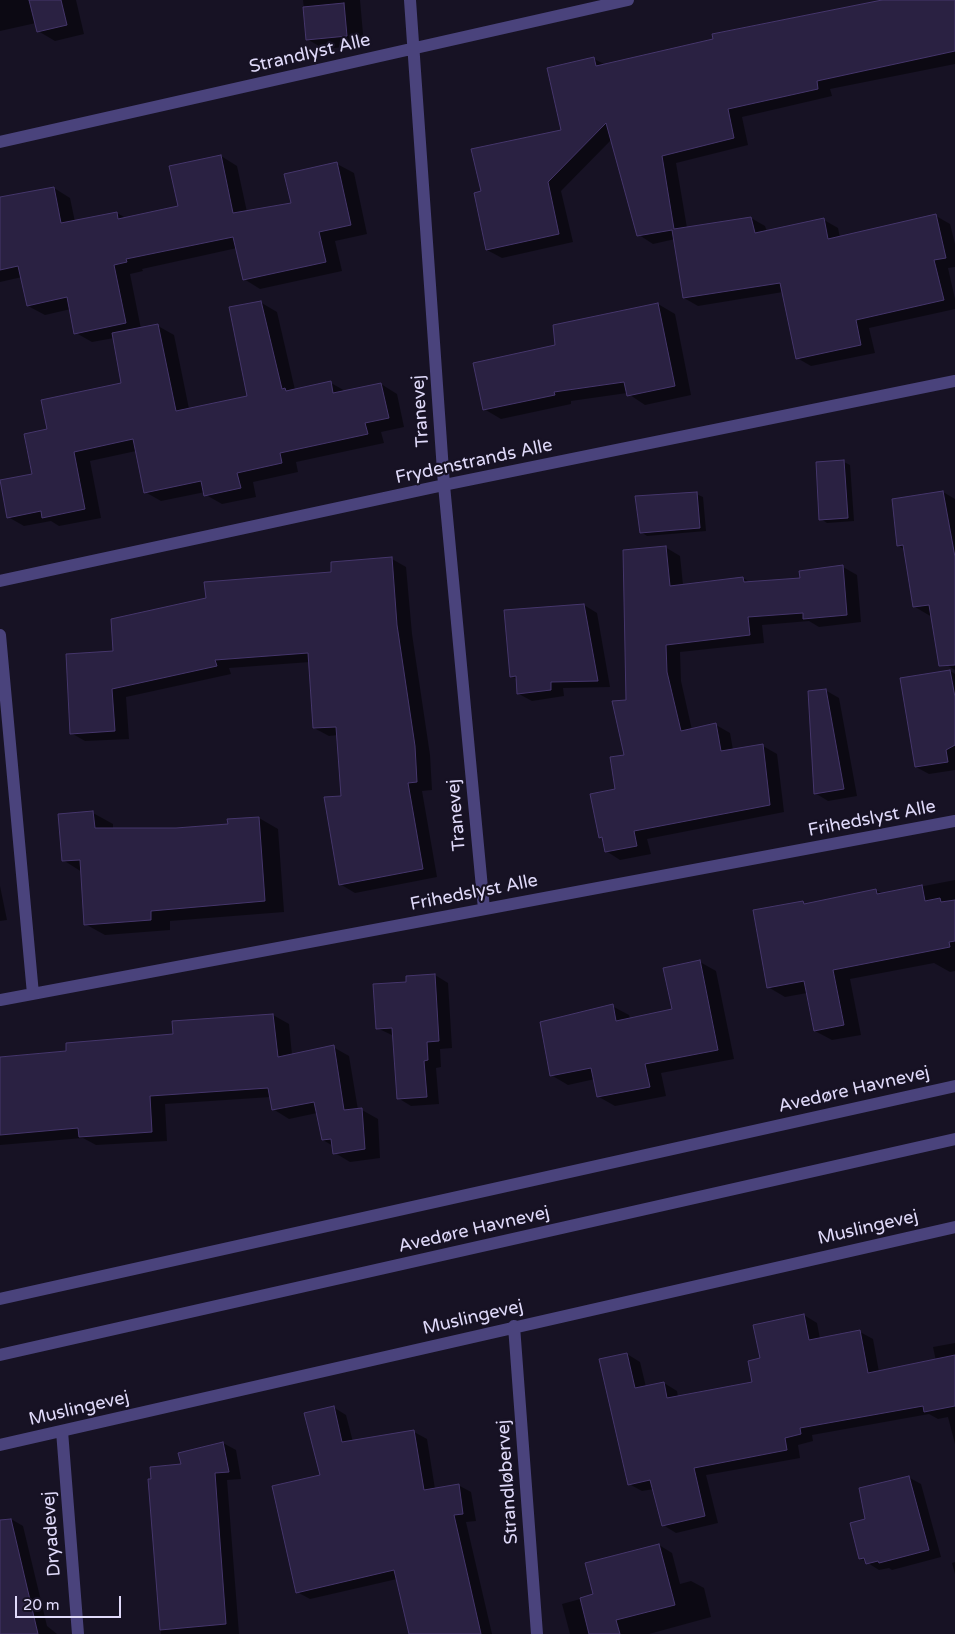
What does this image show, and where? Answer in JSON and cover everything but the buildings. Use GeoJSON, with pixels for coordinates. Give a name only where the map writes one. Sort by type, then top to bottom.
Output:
{"type":"FeatureCollection","features":[{"type":"Feature","properties":{"kind":"street","name":"Tranevej"},"geometry":{"type":"LineString","coordinates":[[410,0],[415,48],[444,485],[484,909]]}},
{"type":"Feature","properties":{"kind":"street","name":"Strandlyst Alle"},"geometry":{"type":"LineString","coordinates":[[0,142],[628,0]]}},
{"type":"Feature","properties":{"kind":"street","name":"Frydenstrands Alle"},"geometry":{"type":"LineString","coordinates":[[0,581],[444,485],[955,381]]}},
{"type":"Feature","properties":{"kind":"street"},"geometry":{"type":"LineString","coordinates":[[0,635],[33,994]]}},
{"type":"Feature","properties":{"kind":"street","name":"Frihedslyst Alle"},"geometry":{"type":"LineString","coordinates":[[0,1000],[955,821]]}},
{"type":"Feature","properties":{"kind":"street","name":"Avedøre Havnevej"},"geometry":{"type":"LineString","coordinates":[[0,1299],[955,1086]]}},
{"type":"Feature","properties":{"kind":"street","name":"Avedøre Havnevej"},"geometry":{"type":"LineString","coordinates":[[0,1355],[955,1139]]}},
{"type":"Feature","properties":{"kind":"street","name":"Muslingevej"},"geometry":{"type":"LineString","coordinates":[[0,1444],[955,1227]]}},
{"type":"Feature","properties":{"kind":"street","name":"Strandløbervej"},"geometry":{"type":"LineString","coordinates":[[514,1326],[536,1634]]}},
{"type":"Feature","properties":{"kind":"street","name":"Dryadevej"},"geometry":{"type":"LineString","coordinates":[[62,1430],[78,1634]]}}]}
